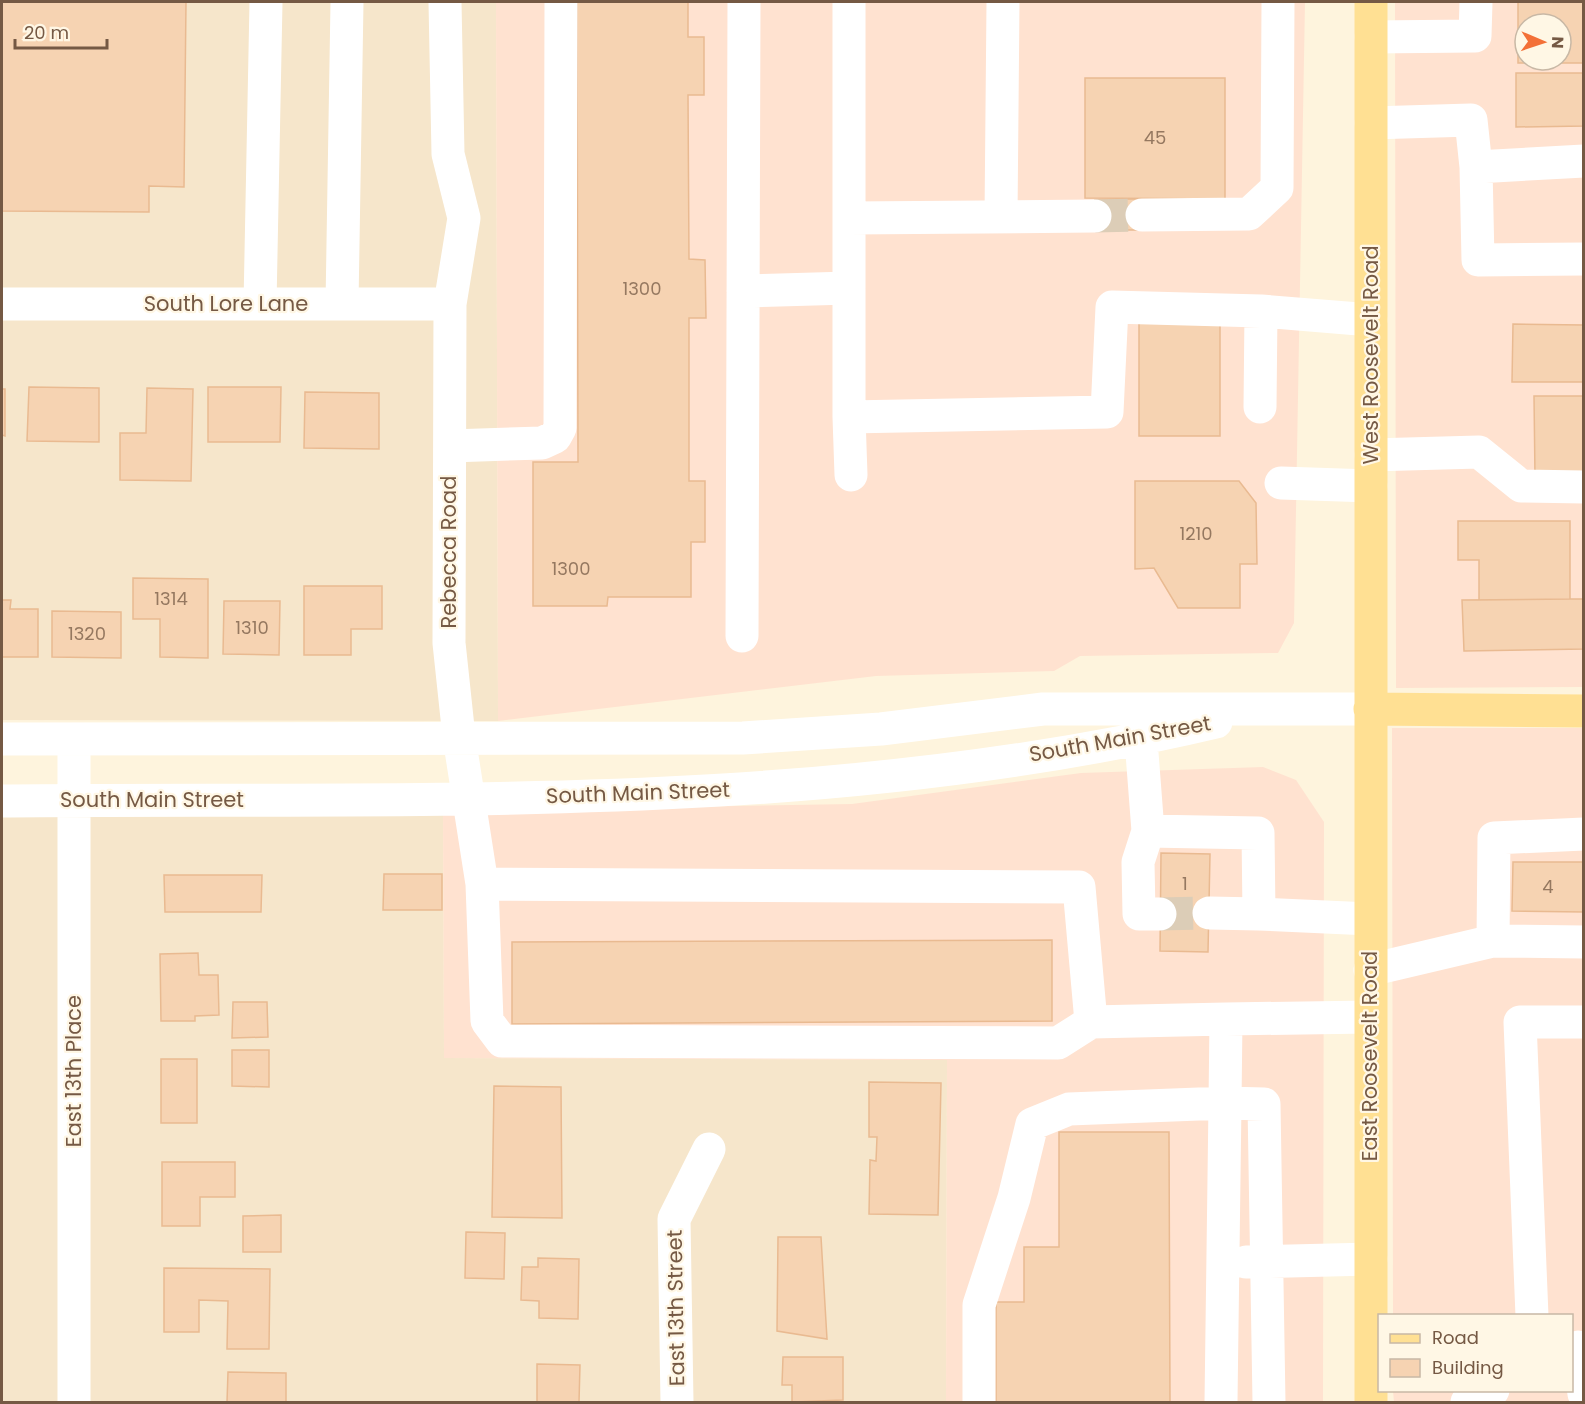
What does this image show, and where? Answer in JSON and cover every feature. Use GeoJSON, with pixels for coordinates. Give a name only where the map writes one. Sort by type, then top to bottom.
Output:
{"type":"FeatureCollection","features":[{"type":"Feature","properties":{"kind":"main road","name":"West Roosevelt Road"},"geometry":{"type":"LineString","coordinates":[[1370,709],[1371,2]]}},
{"type":"Feature","properties":{"kind":"main road","name":"South Main Street"},"geometry":{"type":"LineString","coordinates":[[1370,709],[1584,711]]}},
{"type":"Feature","properties":{"kind":"main road","name":"East Roosevelt Road"},"geometry":{"type":"LineString","coordinates":[[1370,709],[1371,1259],[1376,1313],[1371,1402]]}},
{"type":"Feature","properties":{"kind":"street"},"geometry":{"type":"LineString","coordinates":[[260,304],[266,2]]}},
{"type":"Feature","properties":{"kind":"street"},"geometry":{"type":"LineString","coordinates":[[342,304],[347,2]]}},
{"type":"Feature","properties":{"kind":"street","name":"Rebecca Road"},"geometry":{"type":"LineString","coordinates":[[445,2],[447,154],[464,218],[450,304],[449,643],[459,737],[482,884],[488,1021],[502,1041],[1058,1043],[1091,1022]]}},
{"type":"Feature","properties":{"kind":"street"},"geometry":{"type":"LineString","coordinates":[[450,446],[542,443],[555,437],[560,428],[561,2]]}},
{"type":"Feature","properties":{"kind":"street"},"geometry":{"type":"LineString","coordinates":[[742,636],[744,2]]}},
{"type":"Feature","properties":{"kind":"street"},"geometry":{"type":"LineString","coordinates":[[849,2],[851,475]]}},
{"type":"Feature","properties":{"kind":"street"},"geometry":{"type":"LineString","coordinates":[[1001,217],[1003,2]]}},
{"type":"Feature","properties":{"kind":"street"},"geometry":{"type":"LineString","coordinates":[[1142,215],[1249,214],[1277,188],[1278,2]]}},
{"type":"Feature","properties":{"kind":"street"},"geometry":{"type":"LineString","coordinates":[[1371,37],[1475,36],[1476,2]]}},
{"type":"Feature","properties":{"kind":"street"},"geometry":{"type":"LineString","coordinates":[[1371,123],[1471,120],[1476,167],[1478,260],[1584,258]]}},
{"type":"Feature","properties":{"kind":"street"},"geometry":{"type":"LineString","coordinates":[[1476,167],[1584,161]]}},
{"type":"Feature","properties":{"kind":"street"},"geometry":{"type":"LineString","coordinates":[[849,218],[1095,216]]}},
{"type":"Feature","properties":{"kind":"street"},"geometry":{"type":"LineString","coordinates":[[743,291],[849,288]]}},
{"type":"Feature","properties":{"kind":"street","name":"South Lore Lane"},"geometry":{"type":"LineString","coordinates":[[2,304],[450,304]]}},
{"type":"Feature","properties":{"kind":"street"},"geometry":{"type":"LineString","coordinates":[[849,417],[1107,412],[1112,307],[1261,311],[1371,320]]}},
{"type":"Feature","properties":{"kind":"street"},"geometry":{"type":"LineString","coordinates":[[1260,407],[1261,311]]}},
{"type":"Feature","properties":{"kind":"street"},"geometry":{"type":"LineString","coordinates":[[1281,483],[1479,452],[1521,486],[1584,487]]}},
{"type":"Feature","properties":{"kind":"street","name":"South Main Street"},"geometry":{"type":"LineString","coordinates":[[2,740],[743,738],[881,729],[1043,709],[1370,709]]}},
{"type":"Feature","properties":{"kind":"street","name":"South Main Street"},"geometry":{"type":"LineString","coordinates":[[2,801],[469,799],[763,788],[864,780],[1141,740],[1267,710]]}},
{"type":"Feature","properties":{"kind":"street","name":"East 13th Place"},"geometry":{"type":"LineString","coordinates":[[74,740],[74,1402]]}},
{"type":"Feature","properties":{"kind":"street"},"geometry":{"type":"LineString","coordinates":[[1141,740],[1148,831],[1138,862],[1139,914],[1160,914]]}},
{"type":"Feature","properties":{"kind":"street"},"geometry":{"type":"LineString","coordinates":[[1148,831],[1258,833],[1259,914]]}},
{"type":"Feature","properties":{"kind":"street"},"geometry":{"type":"LineString","coordinates":[[1493,941],[1494,838],[1584,834]]}},
{"type":"Feature","properties":{"kind":"street"},"geometry":{"type":"LineString","coordinates":[[482,884],[1079,887],[1091,1022],[1370,1017]]}},
{"type":"Feature","properties":{"kind":"street"},"geometry":{"type":"LineString","coordinates":[[1209,914],[1370,919]]}},
{"type":"Feature","properties":{"kind":"street"},"geometry":{"type":"LineString","coordinates":[[1370,970],[1493,941],[1584,942]]}},
{"type":"Feature","properties":{"kind":"street"},"geometry":{"type":"LineString","coordinates":[[1221,1402],[1226,1019]]}},
{"type":"Feature","properties":{"kind":"street"},"geometry":{"type":"LineString","coordinates":[[1532,1314],[1520,1023],[1584,1022]]}},
{"type":"Feature","properties":{"kind":"street"},"geometry":{"type":"LineString","coordinates":[[979,1402],[979,1305],[1014,1198],[1032,1124],[1069,1109],[1225,1104],[1264,1104],[1269,1402]]}},
{"type":"Feature","properties":{"kind":"street","name":"East 13th Street"},"geometry":{"type":"LineString","coordinates":[[677,1402],[674,1219],[709,1149]]}},
{"type":"Feature","properties":{"kind":"street"},"geometry":{"type":"LineString","coordinates":[[1222,1263],[1371,1259]]}},
{"type":"Feature","properties":{"kind":"street"},"geometry":{"type":"LineString","coordinates":[[1578,1347],[1584,1394]]}},
{"type":"Feature","properties":{"kind":"street"},"geometry":{"type":"LineString","coordinates":[[1467,1402],[1489,1392]]}},
{"type":"Feature","properties":{"kind":"shaded area"},"geometry":{"type":"Polygon","coordinates":[[[2,2],[496,2],[498,721],[2,720],[2,2]]]}},
{"type":"Feature","properties":{"kind":"shaded area"},"geometry":{"type":"Polygon","coordinates":[[[496,2],[1305,2],[1294,623],[1278,653],[1080,656],[1054,671],[876,676],[498,721],[496,2]]]}},
{"type":"Feature","properties":{"kind":"shaded area"},"geometry":{"type":"Polygon","coordinates":[[[1395,2],[1583,2],[1583,687],[1396,688],[1395,2]]]}},
{"type":"Feature","properties":{"kind":"shaded area"},"geometry":{"type":"Polygon","coordinates":[[[1392,728],[1583,728],[1583,1402],[1394,1402],[1393,1392],[1573,1392],[1573,1314],[1393,1314],[1392,728]]]}},
{"type":"Feature","properties":{"kind":"shaded area"},"geometry":{"type":"Polygon","coordinates":[[[1263,767],[1296,780],[1324,822],[1323,1402],[946,1402],[947,1060],[444,1058],[443,811],[852,804],[1081,773],[1263,767]]]}},
{"type":"Feature","properties":{"kind":"shaded area"},"geometry":{"type":"Polygon","coordinates":[[[443,811],[444,1058],[947,1060],[946,1402],[2,1402],[2,813],[443,811]]]}},
{"type":"Feature","properties":{"kind":"building"},"geometry":{"type":"Polygon","coordinates":[[[2,2],[186,2],[184,187],[149,186],[149,212],[2,211],[2,2]]]}},
{"type":"Feature","properties":{"kind":"building"},"geometry":{"type":"Polygon","coordinates":[[[577,2],[688,2],[688,37],[704,37],[704,95],[688,95],[689,259],[705,260],[706,318],[689,318],[689,481],[705,481],[705,542],[691,542],[691,597],[608,597],[607,606],[533,606],[533,462],[578,462],[577,2]]]}},
{"type":"Feature","properties":{"kind":"building"},"geometry":{"type":"Polygon","coordinates":[[[1518,2],[1584,2],[1584,63],[1573,63],[1573,12],[1518,12],[1518,2]]]}},
{"type":"Feature","properties":{"kind":"building"},"geometry":{"type":"Polygon","coordinates":[[[1516,73],[1584,73],[1584,126],[1516,127],[1516,73]]]}},
{"type":"Feature","properties":{"kind":"building"},"geometry":{"type":"Polygon","coordinates":[[[1085,78],[1225,78],[1225,199],[1085,198],[1085,78]]]}},
{"type":"Feature","properties":{"kind":"building"},"geometry":{"type":"Polygon","coordinates":[[[1095,199],[1143,199],[1142,230],[1095,230],[1095,199]]]}},
{"type":"Feature","properties":{"kind":"building"},"geometry":{"type":"Polygon","coordinates":[[[1139,318],[1220,318],[1220,436],[1139,436],[1139,318]]]}},
{"type":"Feature","properties":{"kind":"building"},"geometry":{"type":"Polygon","coordinates":[[[1513,324],[1583,325],[1583,382],[1512,382],[1513,324]]]}},
{"type":"Feature","properties":{"kind":"building"},"geometry":{"type":"Polygon","coordinates":[[[29,387],[99,388],[99,442],[27,441],[29,387]]]}},
{"type":"Feature","properties":{"kind":"building"},"geometry":{"type":"Polygon","coordinates":[[[208,387],[281,387],[280,442],[208,442],[208,387]]]}},
{"type":"Feature","properties":{"kind":"building"},"geometry":{"type":"Polygon","coordinates":[[[147,388],[193,389],[191,481],[120,480],[120,433],[146,433],[147,388]]]}},
{"type":"Feature","properties":{"kind":"building"},"geometry":{"type":"Polygon","coordinates":[[[2,389],[5,389],[5,436],[2,435],[2,389]]]}},
{"type":"Feature","properties":{"kind":"building"},"geometry":{"type":"Polygon","coordinates":[[[305,392],[379,393],[379,449],[304,448],[305,392]]]}},
{"type":"Feature","properties":{"kind":"building"},"geometry":{"type":"Polygon","coordinates":[[[1534,396],[1584,396],[1584,476],[1535,477],[1534,396]]]}},
{"type":"Feature","properties":{"kind":"building"},"geometry":{"type":"Polygon","coordinates":[[[1135,481],[1239,481],[1256,503],[1257,564],[1240,564],[1240,608],[1178,608],[1154,568],[1135,569],[1135,481]]]}},
{"type":"Feature","properties":{"kind":"building"},"geometry":{"type":"Polygon","coordinates":[[[1458,521],[1570,521],[1570,599],[1479,600],[1479,560],[1458,560],[1458,521]]]}},
{"type":"Feature","properties":{"kind":"building"},"geometry":{"type":"Polygon","coordinates":[[[133,578],[208,579],[208,658],[160,657],[160,619],[133,619],[133,578]]]}},
{"type":"Feature","properties":{"kind":"building"},"geometry":{"type":"Polygon","coordinates":[[[304,586],[382,586],[382,629],[351,629],[351,655],[304,655],[304,586]]]}},
{"type":"Feature","properties":{"kind":"building"},"geometry":{"type":"Polygon","coordinates":[[[1584,599],[1584,649],[1464,651],[1462,600],[1584,599]]]}},
{"type":"Feature","properties":{"kind":"building"},"geometry":{"type":"Polygon","coordinates":[[[2,600],[11,600],[10,609],[38,609],[38,657],[2,657],[2,600]]]}},
{"type":"Feature","properties":{"kind":"building"},"geometry":{"type":"Polygon","coordinates":[[[224,601],[280,601],[279,655],[223,654],[224,601]]]}},
{"type":"Feature","properties":{"kind":"building"},"geometry":{"type":"Polygon","coordinates":[[[52,611],[121,612],[121,658],[52,657],[52,611]]]}},
{"type":"Feature","properties":{"kind":"building"},"geometry":{"type":"Polygon","coordinates":[[[1161,853],[1210,854],[1208,952],[1160,951],[1161,853]]]}},
{"type":"Feature","properties":{"kind":"building"},"geometry":{"type":"Polygon","coordinates":[[[1513,862],[1584,862],[1584,912],[1512,911],[1513,862]]]}},
{"type":"Feature","properties":{"kind":"building"},"geometry":{"type":"Polygon","coordinates":[[[384,874],[442,874],[442,910],[383,910],[384,874]]]}},
{"type":"Feature","properties":{"kind":"building"},"geometry":{"type":"Polygon","coordinates":[[[164,875],[262,875],[261,912],[165,912],[164,875]]]}},
{"type":"Feature","properties":{"kind":"building"},"geometry":{"type":"Polygon","coordinates":[[[1052,940],[1052,1021],[512,1024],[512,942],[1052,940]]]}},
{"type":"Feature","properties":{"kind":"building"},"geometry":{"type":"Polygon","coordinates":[[[198,953],[199,975],[218,975],[219,1015],[195,1016],[195,1021],[161,1021],[160,954],[198,953]]]}},
{"type":"Feature","properties":{"kind":"building"},"geometry":{"type":"Polygon","coordinates":[[[233,1002],[267,1002],[268,1037],[232,1038],[233,1002]]]}},
{"type":"Feature","properties":{"kind":"building"},"geometry":{"type":"Polygon","coordinates":[[[232,1050],[269,1050],[269,1087],[232,1086],[232,1050]]]}},
{"type":"Feature","properties":{"kind":"building"},"geometry":{"type":"Polygon","coordinates":[[[161,1059],[197,1059],[197,1123],[161,1123],[161,1059]]]}},
{"type":"Feature","properties":{"kind":"building"},"geometry":{"type":"Polygon","coordinates":[[[869,1082],[941,1083],[938,1215],[869,1214],[870,1160],[876,1161],[877,1137],[869,1137],[869,1082]]]}},
{"type":"Feature","properties":{"kind":"building"},"geometry":{"type":"Polygon","coordinates":[[[494,1086],[561,1087],[562,1218],[492,1217],[494,1086]]]}},
{"type":"Feature","properties":{"kind":"building"},"geometry":{"type":"Polygon","coordinates":[[[1059,1132],[1169,1132],[1170,1402],[996,1402],[996,1302],[1024,1302],[1024,1247],[1059,1247],[1059,1132]]]}},
{"type":"Feature","properties":{"kind":"building"},"geometry":{"type":"Polygon","coordinates":[[[162,1162],[235,1162],[235,1197],[200,1197],[200,1226],[162,1226],[162,1162]]]}},
{"type":"Feature","properties":{"kind":"building"},"geometry":{"type":"Polygon","coordinates":[[[281,1215],[281,1252],[243,1252],[243,1216],[281,1215]]]}},
{"type":"Feature","properties":{"kind":"building"},"geometry":{"type":"Polygon","coordinates":[[[466,1232],[505,1233],[504,1279],[465,1278],[466,1232]]]}},
{"type":"Feature","properties":{"kind":"building"},"geometry":{"type":"Polygon","coordinates":[[[778,1237],[821,1237],[827,1339],[777,1331],[778,1237]]]}},
{"type":"Feature","properties":{"kind":"building"},"geometry":{"type":"Polygon","coordinates":[[[538,1258],[579,1259],[578,1319],[539,1318],[539,1301],[521,1300],[522,1267],[538,1267],[538,1258]]]}},
{"type":"Feature","properties":{"kind":"building"},"geometry":{"type":"Polygon","coordinates":[[[164,1268],[270,1269],[269,1349],[227,1349],[228,1301],[199,1300],[199,1332],[164,1332],[164,1268]]]}},
{"type":"Feature","properties":{"kind":"building"},"geometry":{"type":"Polygon","coordinates":[[[783,1357],[843,1357],[843,1400],[792,1402],[792,1385],[782,1385],[783,1357]]]}},
{"type":"Feature","properties":{"kind":"building"},"geometry":{"type":"Polygon","coordinates":[[[537,1364],[580,1365],[579,1402],[537,1402],[537,1364]]]}},
{"type":"Feature","properties":{"kind":"building"},"geometry":{"type":"Polygon","coordinates":[[[228,1372],[286,1373],[286,1402],[227,1402],[228,1372]]]}},
{"type":"Feature","properties":{"kind":"tunnel"},"geometry":{"type":"LineString","coordinates":[[1095,216],[1142,215]]}},
{"type":"Feature","properties":{"kind":"tunnel"},"geometry":{"type":"LineString","coordinates":[[1160,914],[1209,913]]}}]}
